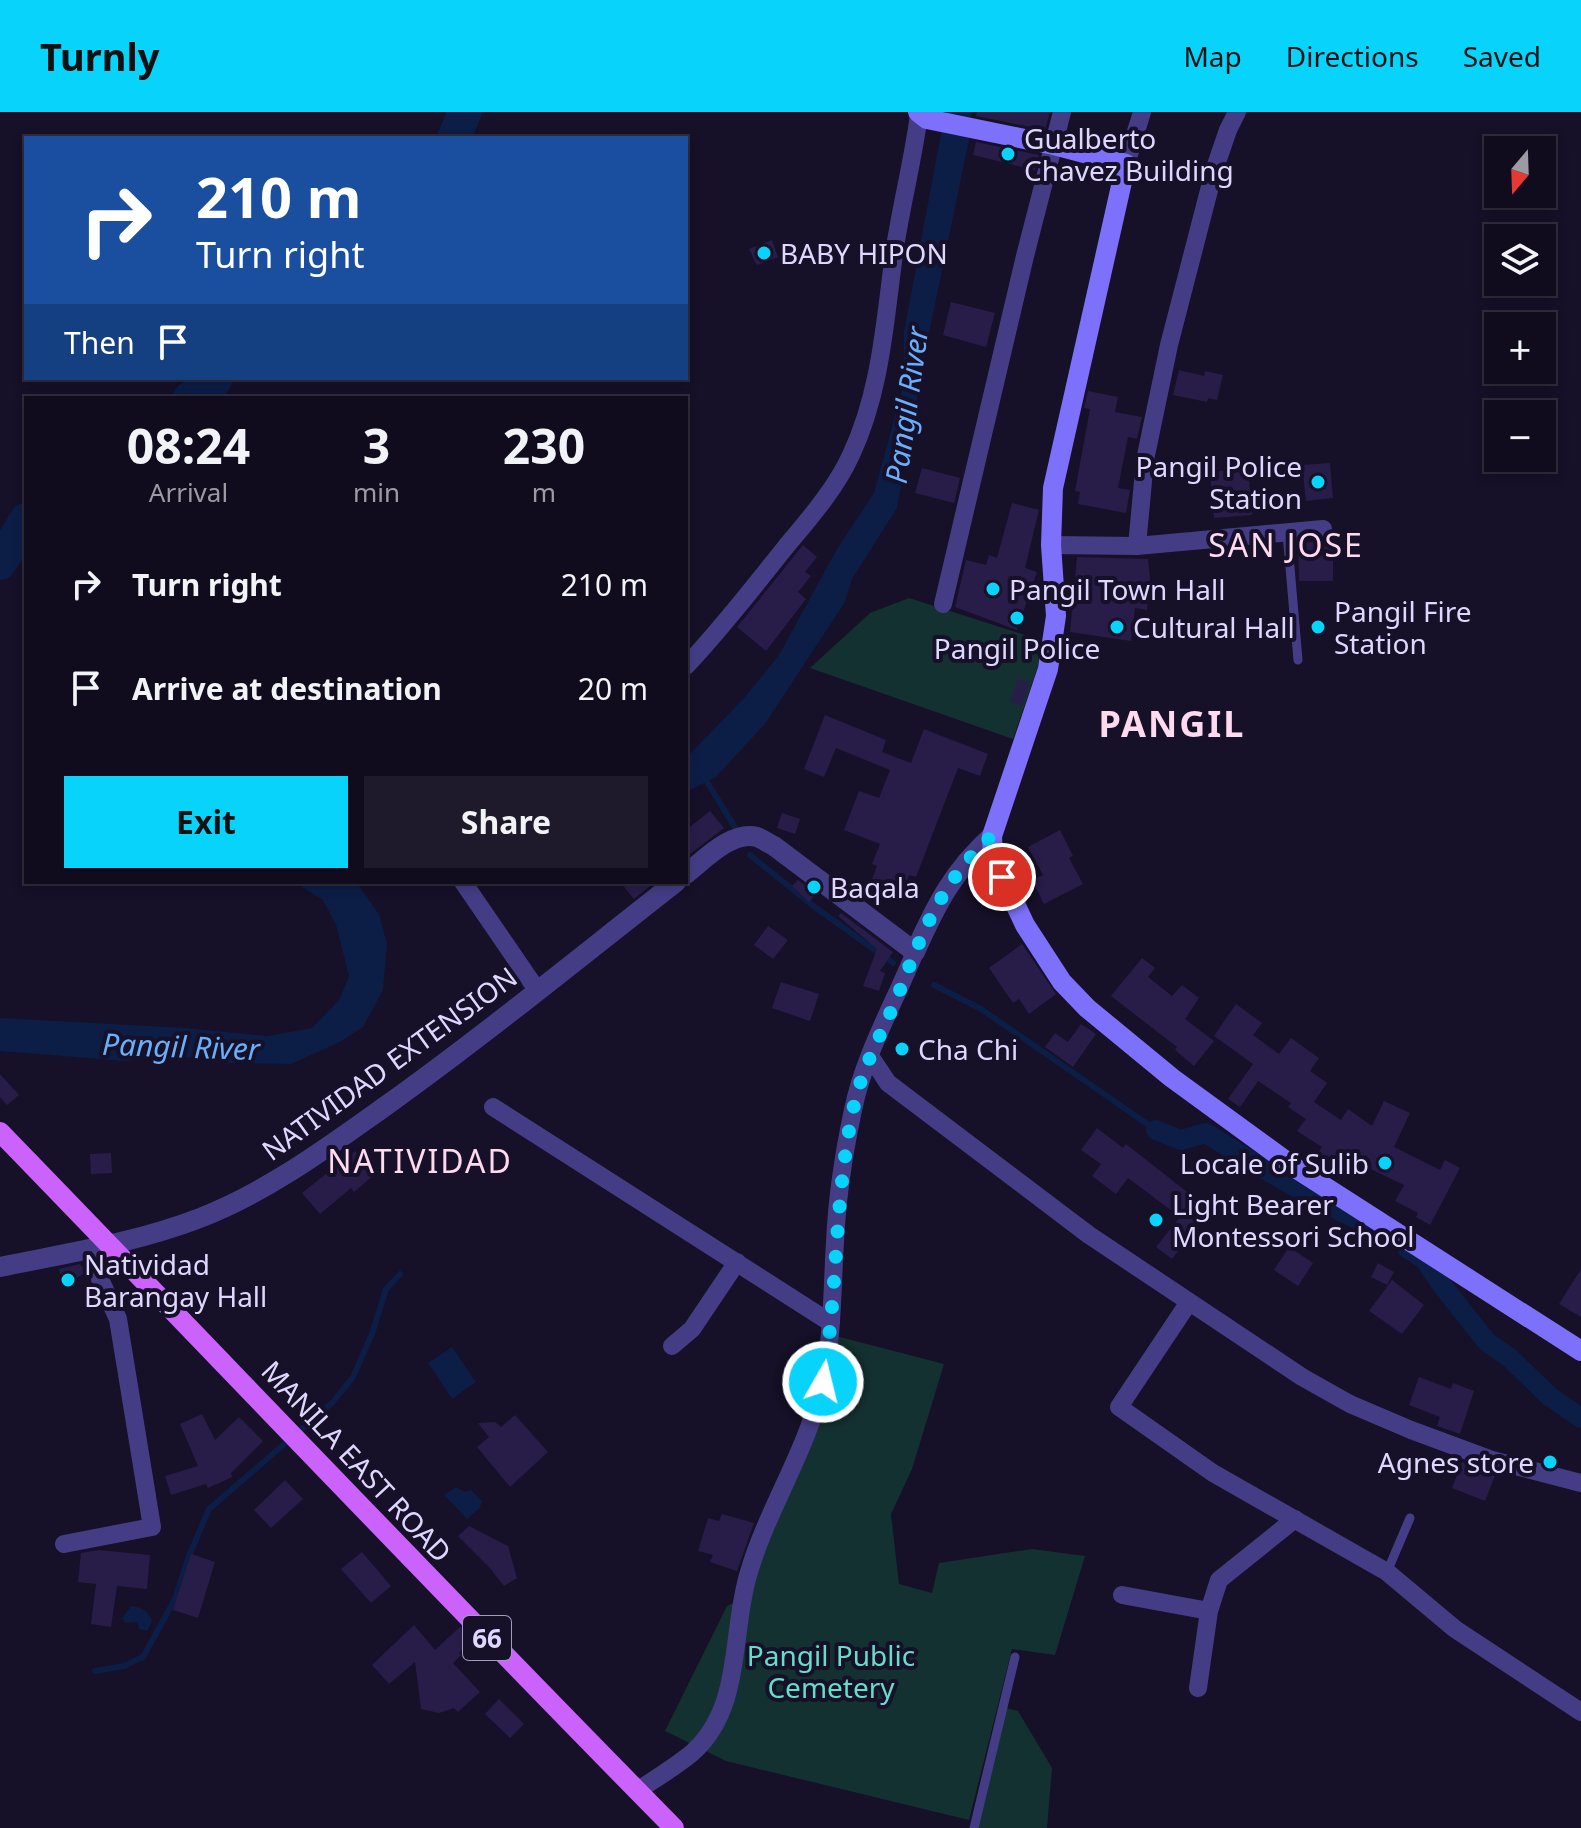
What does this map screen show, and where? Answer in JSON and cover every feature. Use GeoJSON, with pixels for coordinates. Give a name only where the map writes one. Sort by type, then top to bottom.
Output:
{"type":"FeatureCollection","features":[{"type":"Feature","properties":{"kind":"main road"},"geometry":{"type":"LineString","coordinates":[[925,116],[1126,164],[1053,488],[1054,640],[1048,669],[992,836],[993,857],[1025,925],[1062,982],[1087,1008],[1172,1078],[1297,1169],[1581,1351]]}},
{"type":"Feature","properties":{"kind":"main road","name":"MANILA EAST ROAD"},"geometry":{"type":"LineString","coordinates":[[0,1132],[674,1828]]}},
{"type":"Feature","properties":{"kind":"street"},"geometry":{"type":"LineString","coordinates":[[943,604],[1006,332],[1062,112]]}},
{"type":"Feature","properties":{"kind":"street"},"geometry":{"type":"LineString","coordinates":[[1126,164],[1142,112]]}},
{"type":"Feature","properties":{"kind":"street"},"geometry":{"type":"LineString","coordinates":[[1137,546],[1145,460],[1169,345],[1214,171],[1237,112]]}},
{"type":"Feature","properties":{"kind":"street"},"geometry":{"type":"LineString","coordinates":[[688,664],[744,601],[836,482],[863,427],[881,360],[898,229],[925,116]]}},
{"type":"Feature","properties":{"kind":"street"},"geometry":{"type":"LineString","coordinates":[[1051,545],[1137,546],[1323,529]]}},
{"type":"Feature","properties":{"kind":"street"},"geometry":{"type":"LineString","coordinates":[[637,1791],[693,1751],[716,1723],[731,1688],[741,1599],[747,1577],[757,1544],[770,1521],[823,1382],[831,1323],[835,1238],[848,1138],[861,1078],[939,899],[957,872],[992,836]]}},
{"type":"Feature","properties":{"kind":"street"},"geometry":{"type":"LineString","coordinates":[[688,872],[723,845],[743,837],[757,837],[774,846],[915,952]]}},
{"type":"Feature","properties":{"kind":"street"},"geometry":{"type":"LineString","coordinates":[[464,884],[537,990]]}},
{"type":"Feature","properties":{"kind":"street","name":"NATIVIDAD EXTENSION"},"geometry":{"type":"LineString","coordinates":[[0,1267],[111,1246],[200,1218],[251,1195],[315,1156],[443,1064],[673,884]]}},
{"type":"Feature","properties":{"kind":"street"},"geometry":{"type":"LineString","coordinates":[[870,1056],[888,1083],[900,1093],[1089,1235],[1302,1377],[1350,1404],[1492,1460],[1581,1483]]}},
{"type":"Feature","properties":{"kind":"street"},"geometry":{"type":"LineString","coordinates":[[493,1107],[831,1323]]}},
{"type":"Feature","properties":{"kind":"street"},"geometry":{"type":"LineString","coordinates":[[64,1544],[152,1527],[118,1319],[100,1279],[100,1258],[111,1246]]}},
{"type":"Feature","properties":{"kind":"street"},"geometry":{"type":"LineString","coordinates":[[672,1346],[692,1329],[737,1262]]}},
{"type":"Feature","properties":{"kind":"street"},"geometry":{"type":"LineString","coordinates":[[1189,1302],[1119,1407],[1213,1473],[1387,1572],[1455,1629],[1581,1712]]}},
{"type":"Feature","properties":{"kind":"street"},"geometry":{"type":"LineString","coordinates":[[1198,1688],[1209,1611],[1219,1580],[1295,1519]]}},
{"type":"Feature","properties":{"kind":"street"},"geometry":{"type":"LineString","coordinates":[[1122,1595],[1209,1611]]}},
{"type":"Feature","properties":{"kind":"lane"},"geometry":{"type":"LineString","coordinates":[[1287,533],[1298,660]]}},
{"type":"Feature","properties":{"kind":"lane"},"geometry":{"type":"LineString","coordinates":[[1387,1572],[1410,1518]]}},
{"type":"Feature","properties":{"kind":"lane"},"geometry":{"type":"LineString","coordinates":[[974,1828],[1015,1657]]}},
{"type":"Feature","properties":{"kind":"green space"},"geometry":{"type":"Polygon","coordinates":[[[909,598],[1041,640],[1045,646],[1013,739],[810,668],[870,613],[909,598]]]}},
{"type":"Feature","properties":{"kind":"green space","name":"Pangil Public Cemetery"},"geometry":{"type":"Polygon","coordinates":[[[836,1336],[944,1364],[912,1469],[891,1514],[899,1584],[932,1593],[939,1563],[1032,1549],[1085,1556],[1055,1655],[1012,1649],[969,1820],[726,1761],[665,1731],[727,1606],[750,1595],[836,1336]]]}},
{"type":"Feature","properties":{"kind":"green space"},"geometry":{"type":"Polygon","coordinates":[[[1006,1708],[1018,1711],[1052,1768],[1047,1828],[970,1828],[1006,1708]]]}},
{"type":"Feature","properties":{"kind":"water","name":"Pangil River"},"geometry":{"type":"Polygon","coordinates":[[[945,112],[972,112],[897,508],[852,579],[845,602],[765,724],[716,777],[688,791],[688,756],[744,698],[779,655],[837,549],[874,493],[903,386],[904,332],[945,112]]]}},
{"type":"Feature","properties":{"kind":"water","name":"Pangil River"},"geometry":{"type":"Polygon","coordinates":[[[297,884],[357,884],[379,914],[387,944],[383,990],[363,1027],[340,1042],[291,1064],[231,1063],[172,1055],[125,1061],[0,1051],[0,1018],[186,1028],[267,1036],[312,1028],[339,1000],[349,976],[336,925],[323,900],[297,884]]]}},
{"type":"Feature","properties":{"kind":"water"},"geometry":{"type":"Polygon","coordinates":[[[452,1347],[476,1382],[452,1399],[428,1363],[452,1347]]]}},
{"type":"Feature","properties":{"kind":"water"},"geometry":{"type":"Polygon","coordinates":[[[456,1487],[465,1492],[471,1490],[482,1501],[480,1508],[467,1519],[444,1495],[456,1487]]]}},
{"type":"Feature","properties":{"kind":"water"},"geometry":{"type":"Polygon","coordinates":[[[131,1606],[149,1615],[152,1621],[147,1631],[139,1629],[137,1622],[125,1623],[122,1618],[131,1606]]]}},
{"type":"Feature","properties":{"kind":"building"},"geometry":{"type":"Polygon","coordinates":[[[977,112],[1050,112],[1045,130],[976,116],[977,112]]]}},
{"type":"Feature","properties":{"kind":"building","name":"Gualberto Chavez Building"},"geometry":{"type":"Polygon","coordinates":[[[976,142],[1039,155],[1035,170],[973,155],[976,142]]]}},
{"type":"Feature","properties":{"kind":"building","name":"BABY HIPON"},"geometry":{"type":"Polygon","coordinates":[[[772,240],[778,257],[757,265],[749,249],[772,240]]]}},
{"type":"Feature","properties":{"kind":"building"},"geometry":{"type":"Polygon","coordinates":[[[951,302],[995,313],[986,347],[943,335],[951,302]]]}},
{"type":"Feature","properties":{"kind":"building"},"geometry":{"type":"Polygon","coordinates":[[[1179,370],[1204,376],[1205,371],[1223,375],[1217,400],[1208,398],[1207,402],[1173,395],[1179,370]]]}},
{"type":"Feature","properties":{"kind":"building"},"geometry":{"type":"Polygon","coordinates":[[[1088,391],[1118,397],[1115,412],[1142,417],[1137,439],[1128,437],[1118,488],[1130,490],[1126,513],[1078,504],[1080,492],[1075,491],[1090,409],[1084,408],[1088,391]]]}},
{"type":"Feature","properties":{"kind":"building","name":"Pangil Police Station"},"geometry":{"type":"Polygon","coordinates":[[[1330,463],[1333,498],[1306,501],[1302,465],[1330,463]]]}},
{"type":"Feature","properties":{"kind":"building"},"geometry":{"type":"Polygon","coordinates":[[[922,468],[960,478],[954,503],[915,493],[922,468]]]}},
{"type":"Feature","properties":{"kind":"building"},"geometry":{"type":"Polygon","coordinates":[[[1248,468],[1252,515],[1214,518],[1210,472],[1248,468]]]}},
{"type":"Feature","properties":{"kind":"building","name":"Pangil Town Hall"},"geometry":{"type":"Polygon","coordinates":[[[1012,503],[1039,510],[1025,568],[1037,572],[1017,630],[955,607],[966,560],[986,565],[989,555],[997,558],[1012,503]]]}},
{"type":"Feature","properties":{"kind":"building"},"geometry":{"type":"Polygon","coordinates":[[[1333,537],[1333,581],[1299,581],[1298,543],[1324,541],[1333,537]]]}},
{"type":"Feature","properties":{"kind":"building"},"geometry":{"type":"Polygon","coordinates":[[[803,545],[817,557],[805,572],[811,576],[798,592],[806,599],[766,651],[737,627],[803,545]]]}},
{"type":"Feature","properties":{"kind":"building"},"geometry":{"type":"Polygon","coordinates":[[[1077,557],[1148,559],[1147,610],[1135,608],[1131,641],[1070,632],[1077,557]]]}},
{"type":"Feature","properties":{"kind":"building"},"geometry":{"type":"Polygon","coordinates":[[[1018,679],[1030,682],[1022,706],[1010,702],[1018,679]]]}},
{"type":"Feature","properties":{"kind":"building"},"geometry":{"type":"Polygon","coordinates":[[[825,715],[886,740],[882,752],[911,763],[924,729],[988,754],[980,776],[958,768],[916,877],[909,875],[902,894],[871,882],[877,866],[872,864],[880,844],[844,830],[859,791],[879,798],[890,770],[836,748],[824,777],[804,769],[825,715]]]}},
{"type":"Feature","properties":{"kind":"building"},"geometry":{"type":"Polygon","coordinates":[[[710,811],[724,828],[688,855],[688,828],[710,811]]]}},
{"type":"Feature","properties":{"kind":"building"},"geometry":{"type":"Polygon","coordinates":[[[782,813],[800,819],[795,834],[777,828],[782,813]]]}},
{"type":"Feature","properties":{"kind":"building"},"geometry":{"type":"Polygon","coordinates":[[[1060,830],[1073,856],[1069,858],[1083,884],[1044,904],[1032,880],[1043,875],[1028,847],[1060,830]]]}},
{"type":"Feature","properties":{"kind":"building"},"geometry":{"type":"Polygon","coordinates":[[[798,880],[816,894],[809,902],[792,886],[798,880]]]}},
{"type":"Feature","properties":{"kind":"building"},"geometry":{"type":"Polygon","coordinates":[[[622,884],[653,884],[634,899],[622,884]]]}},
{"type":"Feature","properties":{"kind":"building"},"geometry":{"type":"Polygon","coordinates":[[[841,913],[893,952],[880,971],[885,973],[879,991],[863,986],[877,949],[838,916],[841,913]]]}},
{"type":"Feature","properties":{"kind":"building"},"geometry":{"type":"Polygon","coordinates":[[[768,926],[788,940],[773,959],[754,945],[768,926]]]}},
{"type":"Feature","properties":{"kind":"building"},"geometry":{"type":"Polygon","coordinates":[[[1022,944],[1056,994],[1029,1014],[1019,999],[1013,1003],[989,968],[1022,944]]]}},
{"type":"Feature","properties":{"kind":"building"},"geometry":{"type":"Polygon","coordinates":[[[1142,958],[1155,968],[1148,977],[1172,996],[1182,985],[1199,998],[1185,1019],[1214,1041],[1194,1066],[1175,1050],[1177,1047],[1111,996],[1142,958]]]}},
{"type":"Feature","properties":{"kind":"building"},"geometry":{"type":"Polygon","coordinates":[[[781,982],[819,994],[810,1021],[772,1008],[781,982]]]}},
{"type":"Feature","properties":{"kind":"building"},"geometry":{"type":"Polygon","coordinates":[[[1236,1004],[1262,1023],[1253,1035],[1279,1054],[1291,1038],[1319,1058],[1310,1071],[1327,1083],[1314,1102],[1341,1120],[1348,1109],[1372,1126],[1384,1101],[1410,1113],[1394,1147],[1440,1170],[1445,1160],[1460,1168],[1430,1225],[1416,1217],[1418,1213],[1395,1201],[1404,1185],[1358,1163],[1351,1177],[1336,1170],[1337,1167],[1317,1154],[1322,1147],[1297,1131],[1306,1119],[1288,1107],[1291,1103],[1258,1081],[1240,1107],[1228,1099],[1253,1064],[1214,1036],[1236,1004]]]}},
{"type":"Feature","properties":{"kind":"building"},"geometry":{"type":"Polygon","coordinates":[[[1081,1024],[1096,1034],[1073,1067],[1045,1047],[1055,1033],[1068,1042],[1081,1024]]]}},
{"type":"Feature","properties":{"kind":"building"},"geometry":{"type":"Polygon","coordinates":[[[0,1074],[19,1095],[7,1105],[0,1097],[0,1074]]]}},
{"type":"Feature","properties":{"kind":"building"},"geometry":{"type":"Polygon","coordinates":[[[1097,1128],[1123,1148],[1126,1144],[1210,1210],[1172,1259],[1156,1247],[1180,1217],[1128,1178],[1116,1194],[1092,1176],[1101,1164],[1081,1150],[1097,1128]]]}},
{"type":"Feature","properties":{"kind":"building"},"geometry":{"type":"Polygon","coordinates":[[[355,1151],[375,1174],[354,1192],[351,1188],[320,1214],[302,1193],[355,1151]]]}},
{"type":"Feature","properties":{"kind":"building"},"geometry":{"type":"Polygon","coordinates":[[[111,1153],[112,1173],[91,1174],[90,1154],[111,1153]]]}},
{"type":"Feature","properties":{"kind":"building"},"geometry":{"type":"Polygon","coordinates":[[[1289,1247],[1313,1263],[1298,1286],[1274,1270],[1289,1247]]]}},
{"type":"Feature","properties":{"kind":"building"},"geometry":{"type":"Polygon","coordinates":[[[1378,1263],[1394,1272],[1387,1285],[1371,1277],[1378,1263]]]}},
{"type":"Feature","properties":{"kind":"building","name":"Natividad Barangay Hall"},"geometry":{"type":"Polygon","coordinates":[[[80,1264],[86,1272],[63,1287],[59,1269],[80,1264]]]}},
{"type":"Feature","properties":{"kind":"building"},"geometry":{"type":"Polygon","coordinates":[[[1581,1269],[1581,1317],[1559,1304],[1581,1269]]]}},
{"type":"Feature","properties":{"kind":"building"},"geometry":{"type":"Polygon","coordinates":[[[1392,1280],[1424,1305],[1402,1334],[1369,1311],[1392,1280]]]}},
{"type":"Feature","properties":{"kind":"building"},"geometry":{"type":"Polygon","coordinates":[[[1419,1377],[1451,1389],[1453,1383],[1474,1391],[1460,1434],[1437,1426],[1440,1417],[1409,1405],[1419,1377]]]}},
{"type":"Feature","properties":{"kind":"building"},"geometry":{"type":"Polygon","coordinates":[[[202,1414],[215,1440],[239,1417],[263,1441],[231,1473],[232,1477],[208,1488],[206,1484],[171,1495],[165,1476],[198,1466],[180,1424],[202,1414]]]}},
{"type":"Feature","properties":{"kind":"building"},"geometry":{"type":"Polygon","coordinates":[[[515,1415],[548,1452],[510,1487],[477,1447],[489,1437],[478,1423],[495,1422],[501,1427],[515,1415]]]}},
{"type":"Feature","properties":{"kind":"building"},"geometry":{"type":"Polygon","coordinates":[[[1462,1462],[1496,1473],[1485,1501],[1452,1488],[1462,1462]]]}},
{"type":"Feature","properties":{"kind":"building"},"geometry":{"type":"Polygon","coordinates":[[[285,1480],[303,1499],[271,1528],[254,1510],[285,1480]]]}},
{"type":"Feature","properties":{"kind":"building"},"geometry":{"type":"Polygon","coordinates":[[[722,1514],[754,1523],[737,1571],[710,1562],[713,1555],[698,1551],[708,1518],[719,1521],[722,1514]]]}},
{"type":"Feature","properties":{"kind":"building"},"geometry":{"type":"Polygon","coordinates":[[[469,1526],[508,1546],[517,1578],[504,1586],[458,1536],[469,1526]]]}},
{"type":"Feature","properties":{"kind":"building"},"geometry":{"type":"Polygon","coordinates":[[[99,1550],[150,1555],[147,1589],[117,1586],[111,1627],[91,1624],[96,1584],[78,1582],[81,1553],[99,1550]]]}},
{"type":"Feature","properties":{"kind":"building"},"geometry":{"type":"Polygon","coordinates":[[[362,1552],[391,1586],[371,1603],[341,1569],[362,1552]]]}},
{"type":"Feature","properties":{"kind":"building"},"geometry":{"type":"Polygon","coordinates":[[[191,1554],[215,1562],[198,1618],[173,1610],[191,1554]]]}},
{"type":"Feature","properties":{"kind":"building"},"geometry":{"type":"Polygon","coordinates":[[[414,1625],[435,1650],[460,1627],[473,1641],[453,1663],[480,1692],[458,1712],[454,1708],[439,1713],[421,1709],[415,1662],[389,1684],[372,1665],[414,1625]]]}},
{"type":"Feature","properties":{"kind":"building"},"geometry":{"type":"Polygon","coordinates":[[[499,1699],[524,1724],[510,1738],[485,1714],[499,1699]]]}},
{"type":"Feature","properties":{"kind":"waterway"},"geometry":{"type":"LineString","coordinates":[[455,136],[465,112]]}},
{"type":"Feature","properties":{"kind":"waterway"},"geometry":{"type":"LineString","coordinates":[[193,396],[214,380]]}},
{"type":"Feature","properties":{"kind":"waterway"},"geometry":{"type":"LineString","coordinates":[[0,563],[24,523]]}},
{"type":"Feature","properties":{"kind":"waterway"},"geometry":{"type":"LineString","coordinates":[[704,777],[736,829]]}},
{"type":"Feature","properties":{"kind":"waterway"},"geometry":{"type":"LineString","coordinates":[[750,855],[812,905],[893,963]]}},
{"type":"Feature","properties":{"kind":"waterway"},"geometry":{"type":"LineString","coordinates":[[934,985],[981,1009],[1156,1130]]}},
{"type":"Feature","properties":{"kind":"waterway"},"geometry":{"type":"LineString","coordinates":[[1156,1130],[1181,1140],[1206,1133],[1313,1197],[1381,1230]]}},
{"type":"Feature","properties":{"kind":"waterway"},"geometry":{"type":"LineString","coordinates":[[1407,1248],[1424,1259],[1487,1342],[1510,1358],[1549,1396],[1581,1418]]}},
{"type":"Feature","properties":{"kind":"waterway"},"geometry":{"type":"LineString","coordinates":[[95,1671],[124,1666],[143,1657],[175,1599],[209,1509],[333,1402],[353,1377],[372,1334],[386,1289],[400,1274]]}},
{"type":"Feature","properties":{"kind":"place","name":"Gualberto Chavez Building"},"geometry":{"type":"Point","coordinates":[1008,154]}},
{"type":"Feature","properties":{"kind":"place","name":"BABY HIPON"},"geometry":{"type":"Point","coordinates":[764,253]}},
{"type":"Feature","properties":{"kind":"place","name":"Pangil Police Station"},"geometry":{"type":"Point","coordinates":[1318,482]}},
{"type":"Feature","properties":{"kind":"place","name":"Pangil Town Hall"},"geometry":{"type":"Point","coordinates":[993,589]}},
{"type":"Feature","properties":{"kind":"place","name":"Pangil Police"},"geometry":{"type":"Point","coordinates":[1017,618]}},
{"type":"Feature","properties":{"kind":"place","name":"Cultural Hall"},"geometry":{"type":"Point","coordinates":[1117,627]}},
{"type":"Feature","properties":{"kind":"place","name":"Pangil Fire Station"},"geometry":{"type":"Point","coordinates":[1318,627]}},
{"type":"Feature","properties":{"kind":"place","name":"Baqala"},"geometry":{"type":"Point","coordinates":[814,887]}},
{"type":"Feature","properties":{"kind":"place","name":"Cha Chi"},"geometry":{"type":"Point","coordinates":[902,1049]}},
{"type":"Feature","properties":{"kind":"place","name":"Locale of Sulib"},"geometry":{"type":"Point","coordinates":[1385,1163]}},
{"type":"Feature","properties":{"kind":"place","name":"Light Bearer Montessori School"},"geometry":{"type":"Point","coordinates":[1156,1220]}},
{"type":"Feature","properties":{"kind":"place","name":"Natividad Barangay Hall"},"geometry":{"type":"Point","coordinates":[68,1280]}},
{"type":"Feature","properties":{"kind":"place","name":"Agnes store"},"geometry":{"type":"Point","coordinates":[1550,1462]}},
{"type":"Feature","properties":{"kind":"district","name":"SAN JOSE"},"geometry":{"type":"Point","coordinates":[1286,544]}},
{"type":"Feature","properties":{"kind":"district","name":"PANGIL"},"geometry":{"type":"Point","coordinates":[1172,723]}},
{"type":"Feature","properties":{"kind":"district","name":"NATIVIDAD"},"geometry":{"type":"Point","coordinates":[420,1160]}},
{"type":"Feature","properties":{"kind":"route"},"geometry":{"type":"LineString","coordinates":[[823,1382],[831,1323],[835,1238],[853,1111],[861,1078],[939,899],[970,856],[992,836],[993,857],[1002,877]]}}]}
